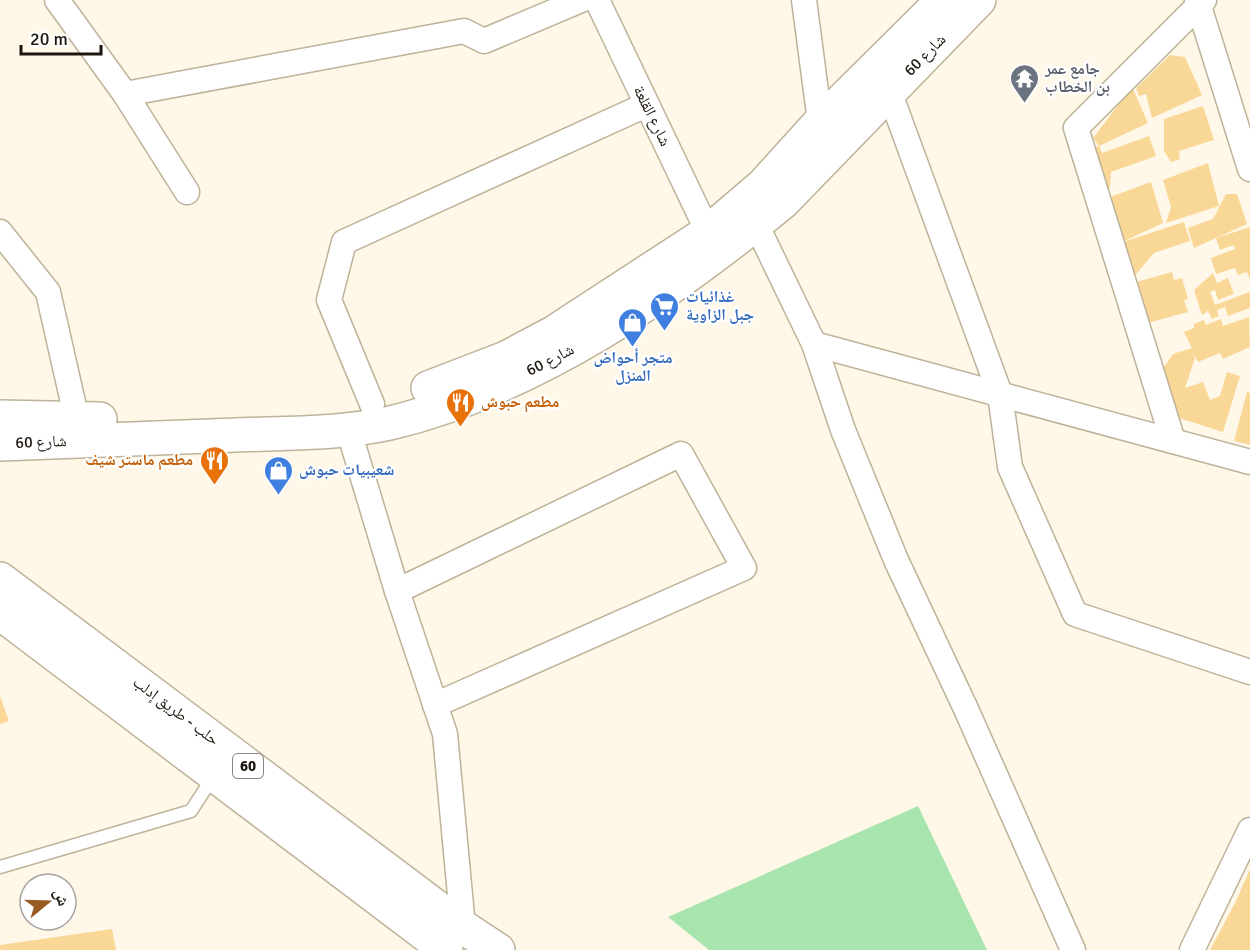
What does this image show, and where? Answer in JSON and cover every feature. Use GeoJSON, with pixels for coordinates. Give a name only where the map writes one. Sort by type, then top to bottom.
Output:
{"type":"FeatureCollection","features":[{"type":"Feature","properties":{"kind":"main road","name":"شارع 60"},"geometry":{"type":"LineString","coordinates":[[0,417],[76,420],[307,413],[372,404],[450,381],[506,358],[553,333],[708,232],[763,185],[820,122],[943,0]]}},
{"type":"Feature","properties":{"kind":"main road","name":"شارع 60"},"geometry":{"type":"LineString","coordinates":[[0,444],[279,434],[348,428],[389,423],[479,394],[568,352],[703,264],[756,224],[783,202],[979,0]]}},
{"type":"Feature","properties":{"kind":"main road","name":"حلب - طريق إدلب"},"geometry":{"type":"LineString","coordinates":[[0,579],[455,938]]}},
{"type":"Feature","properties":{"kind":"main road","name":"حلب - طريق إدلب"},"geometry":{"type":"LineString","coordinates":[[0,613],[214,776],[455,938],[498,950]]}},
{"type":"Feature","properties":{"kind":"street"},"geometry":{"type":"LineString","coordinates":[[57,0],[125,94],[187,192]]}},
{"type":"Feature","properties":{"kind":"street"},"geometry":{"type":"LineString","coordinates":[[125,94],[464,31],[484,41],[581,0]]}},
{"type":"Feature","properties":{"kind":"street","name":"شارع القلعة"},"geometry":{"type":"LineString","coordinates":[[597,0],[708,232]]}},
{"type":"Feature","properties":{"kind":"street"},"geometry":{"type":"LineString","coordinates":[[804,0],[820,122]]}},
{"type":"Feature","properties":{"kind":"street"},"geometry":{"type":"LineString","coordinates":[[1173,441],[1076,128],[1200,2],[1250,169]]}},
{"type":"Feature","properties":{"kind":"street"},"geometry":{"type":"LineString","coordinates":[[889,91],[1000,394],[1010,466],[1075,614],[1250,672]]}},
{"type":"Feature","properties":{"kind":"street"},"geometry":{"type":"LineString","coordinates":[[372,404],[329,300],[344,242],[646,105]]}},
{"type":"Feature","properties":{"kind":"street"},"geometry":{"type":"LineString","coordinates":[[756,224],[814,344],[843,430],[896,560],[966,709],[1072,950]]}},
{"type":"Feature","properties":{"kind":"street"},"geometry":{"type":"LineString","coordinates":[[0,232],[48,292],[76,420]]}},
{"type":"Feature","properties":{"kind":"street"},"geometry":{"type":"LineString","coordinates":[[814,344],[1250,462]]}},
{"type":"Feature","properties":{"kind":"street"},"geometry":{"type":"LineString","coordinates":[[348,428],[397,591],[445,734],[455,938]]}},
{"type":"Feature","properties":{"kind":"street"},"geometry":{"type":"LineString","coordinates":[[397,591],[681,454],[744,567],[435,705]]}},
{"type":"Feature","properties":{"kind":"street"},"geometry":{"type":"LineString","coordinates":[[1192,950],[1250,830]]}},
{"type":"Feature","properties":{"kind":"lane"},"geometry":{"type":"LineString","coordinates":[[0,867],[191,811],[214,776]]}},
{"type":"Feature","properties":{"kind":"green space"},"geometry":{"type":"Polygon","coordinates":[[[918,806],[987,950],[709,950],[668,917],[918,806]]]}},
{"type":"Feature","properties":{"kind":"building"},"geometry":{"type":"Polygon","coordinates":[[[1170,55],[1185,57],[1202,95],[1152,118],[1146,94],[1139,96],[1136,88],[1170,55]]]}},
{"type":"Feature","properties":{"kind":"building"},"geometry":{"type":"Polygon","coordinates":[[[1132,87],[1148,123],[1099,146],[1093,138],[1132,87]]]}},
{"type":"Feature","properties":{"kind":"building"},"geometry":{"type":"Polygon","coordinates":[[[1203,106],[1214,140],[1179,151],[1180,159],[1171,162],[1164,151],[1164,119],[1203,106]]]}},
{"type":"Feature","properties":{"kind":"building"},"geometry":{"type":"Polygon","coordinates":[[[1149,136],[1156,156],[1111,172],[1110,188],[1099,187],[1086,150],[1099,146],[1102,153],[1149,136]]]}},
{"type":"Feature","properties":{"kind":"building"},"geometry":{"type":"Polygon","coordinates":[[[1208,163],[1219,206],[1166,223],[1171,207],[1163,180],[1208,163]]]}},
{"type":"Feature","properties":{"kind":"building"},"geometry":{"type":"Polygon","coordinates":[[[1151,182],[1163,223],[1120,243],[1184,222],[1190,241],[1154,253],[1132,279],[1102,200],[1151,182]]]}},
{"type":"Feature","properties":{"kind":"building"},"geometry":{"type":"Polygon","coordinates":[[[1226,194],[1237,194],[1247,224],[1194,248],[1188,228],[1213,219],[1226,194]]]}},
{"type":"Feature","properties":{"kind":"building"},"geometry":{"type":"Polygon","coordinates":[[[1250,227],[1250,280],[1247,272],[1238,275],[1235,268],[1216,274],[1211,258],[1235,249],[1234,245],[1220,250],[1216,238],[1250,227]]]}},
{"type":"Feature","properties":{"kind":"building"},"geometry":{"type":"Polygon","coordinates":[[[1172,272],[1174,280],[1182,278],[1188,299],[1184,300],[1188,312],[1140,325],[1129,284],[1172,272]]]}},
{"type":"Feature","properties":{"kind":"building"},"geometry":{"type":"Polygon","coordinates":[[[1213,273],[1217,283],[1228,278],[1234,294],[1218,300],[1215,290],[1210,292],[1215,305],[1250,292],[1250,308],[1228,316],[1225,307],[1217,310],[1219,316],[1212,319],[1208,311],[1202,315],[1194,290],[1213,273]]]}},
{"type":"Feature","properties":{"kind":"building"},"geometry":{"type":"Polygon","coordinates":[[[1249,317],[1250,347],[1223,359],[1220,353],[1198,362],[1192,351],[1195,358],[1185,388],[1203,382],[1210,400],[1220,396],[1227,372],[1240,376],[1223,432],[1170,415],[1159,374],[1173,354],[1192,348],[1184,332],[1204,320],[1206,325],[1221,319],[1223,326],[1249,317]]]}},
{"type":"Feature","properties":{"kind":"building"},"geometry":{"type":"Polygon","coordinates":[[[1247,392],[1250,393],[1250,445],[1234,441],[1247,392]]]}},
{"type":"Feature","properties":{"kind":"building"},"geometry":{"type":"Polygon","coordinates":[[[0,696],[9,721],[0,724],[0,696]]]}},
{"type":"Feature","properties":{"kind":"building"},"geometry":{"type":"Polygon","coordinates":[[[1250,869],[1250,950],[1210,950],[1235,903],[1250,869]]]}},
{"type":"Feature","properties":{"kind":"building"},"geometry":{"type":"Polygon","coordinates":[[[112,929],[116,950],[0,950],[0,945],[112,929]]]}},
{"type":"Feature","properties":{"kind":"place","name":"جامع عمر بن الخطاب"},"geometry":{"type":"Point","coordinates":[1024,104]}},
{"type":"Feature","properties":{"kind":"place","name":"غذائيات جبل الزاوية"},"geometry":{"type":"Point","coordinates":[665,332]}},
{"type":"Feature","properties":{"kind":"place","name":"متجر أحواض المنزل"},"geometry":{"type":"Point","coordinates":[633,348]}},
{"type":"Feature","properties":{"kind":"place","name":"مطعم حبوش"},"geometry":{"type":"Point","coordinates":[460,428]}},
{"type":"Feature","properties":{"kind":"place","name":"مطعم ماستر شيف"},"geometry":{"type":"Point","coordinates":[214,486]}},
{"type":"Feature","properties":{"kind":"place","name":"شعيبيات حبوش"},"geometry":{"type":"Point","coordinates":[278,496]}}]}
